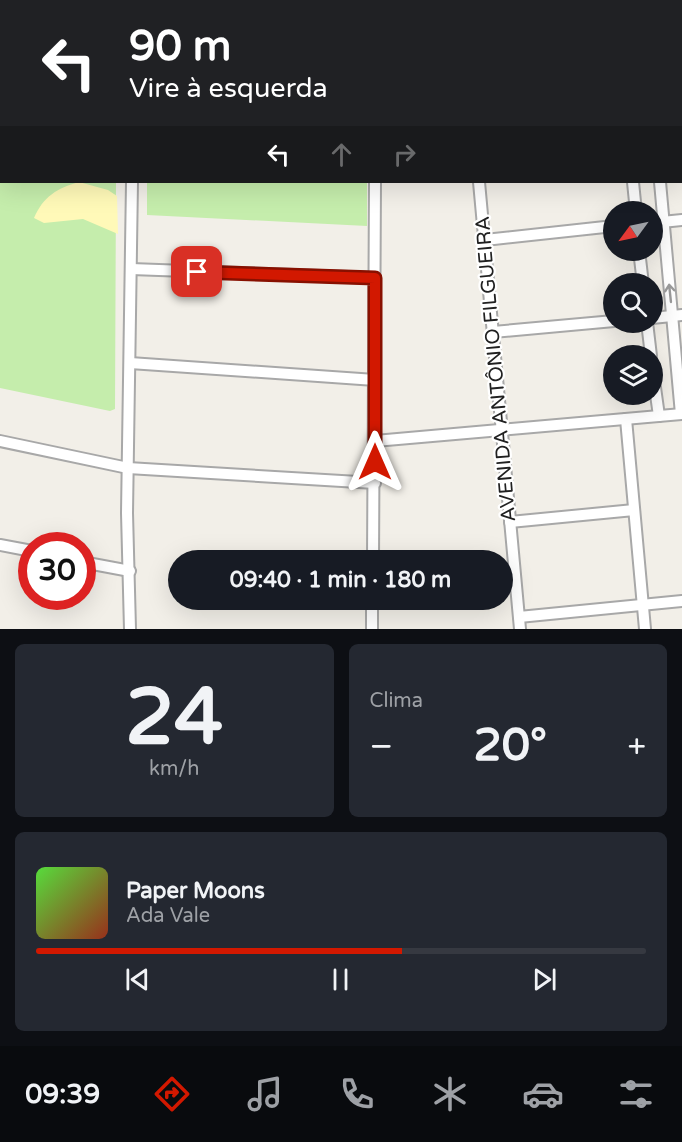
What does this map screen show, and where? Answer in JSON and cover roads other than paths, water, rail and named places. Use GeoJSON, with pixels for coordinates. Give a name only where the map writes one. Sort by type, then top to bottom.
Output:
{"type":"FeatureCollection","features":[{"type":"Feature","properties":{"kind":"street"},"geometry":{"type":"LineString","coordinates":[[130,629],[128,468],[132,183]]}},
{"type":"Feature","properties":{"kind":"street"},"geometry":{"type":"LineString","coordinates":[[373,550],[375,183]]}},
{"type":"Feature","properties":{"kind":"street","name":"AVENIDA ANTÔNIO FILGUEIRA"},"geometry":{"type":"LineString","coordinates":[[479,183],[520,629]]}},
{"type":"Feature","properties":{"kind":"street"},"geometry":{"type":"LineString","coordinates":[[633,183],[635,201]]}},
{"type":"Feature","properties":{"kind":"street"},"geometry":{"type":"LineString","coordinates":[[659,201],[660,183]]}},
{"type":"Feature","properties":{"kind":"street"},"geometry":{"type":"LineString","coordinates":[[663,222],[682,220]]}},
{"type":"Feature","properties":{"kind":"street"},"geometry":{"type":"LineString","coordinates":[[485,240],[603,227]]}},
{"type":"Feature","properties":{"kind":"street"},"geometry":{"type":"LineString","coordinates":[[375,441],[682,414],[677,315],[663,246]]}},
{"type":"Feature","properties":{"kind":"street"},"geometry":{"type":"LineString","coordinates":[[131,269],[375,278]]}},
{"type":"Feature","properties":{"kind":"street"},"geometry":{"type":"LineString","coordinates":[[493,332],[603,322]]}},
{"type":"Feature","properties":{"kind":"street"},"geometry":{"type":"LineString","coordinates":[[130,363],[375,380]]}},
{"type":"Feature","properties":{"kind":"street"},"geometry":{"type":"LineString","coordinates":[[657,405],[659,416]]}},
{"type":"Feature","properties":{"kind":"street"},"geometry":{"type":"LineString","coordinates":[[626,419],[645,629]]}},
{"type":"Feature","properties":{"kind":"street"},"geometry":{"type":"LineString","coordinates":[[0,441],[128,468],[375,483]]}},
{"type":"Feature","properties":{"kind":"street"},"geometry":{"type":"LineString","coordinates":[[510,522],[634,510]]}},
{"type":"Feature","properties":{"kind":"street"},"geometry":{"type":"LineString","coordinates":[[0,545],[18,548]]}},
{"type":"Feature","properties":{"kind":"street"},"geometry":{"type":"LineString","coordinates":[[96,565],[130,571]]}},
{"type":"Feature","properties":{"kind":"street"},"geometry":{"type":"LineString","coordinates":[[519,617],[682,601]]}},
{"type":"Feature","properties":{"kind":"street"},"geometry":{"type":"LineString","coordinates":[[372,610],[372,629]]}}]}
